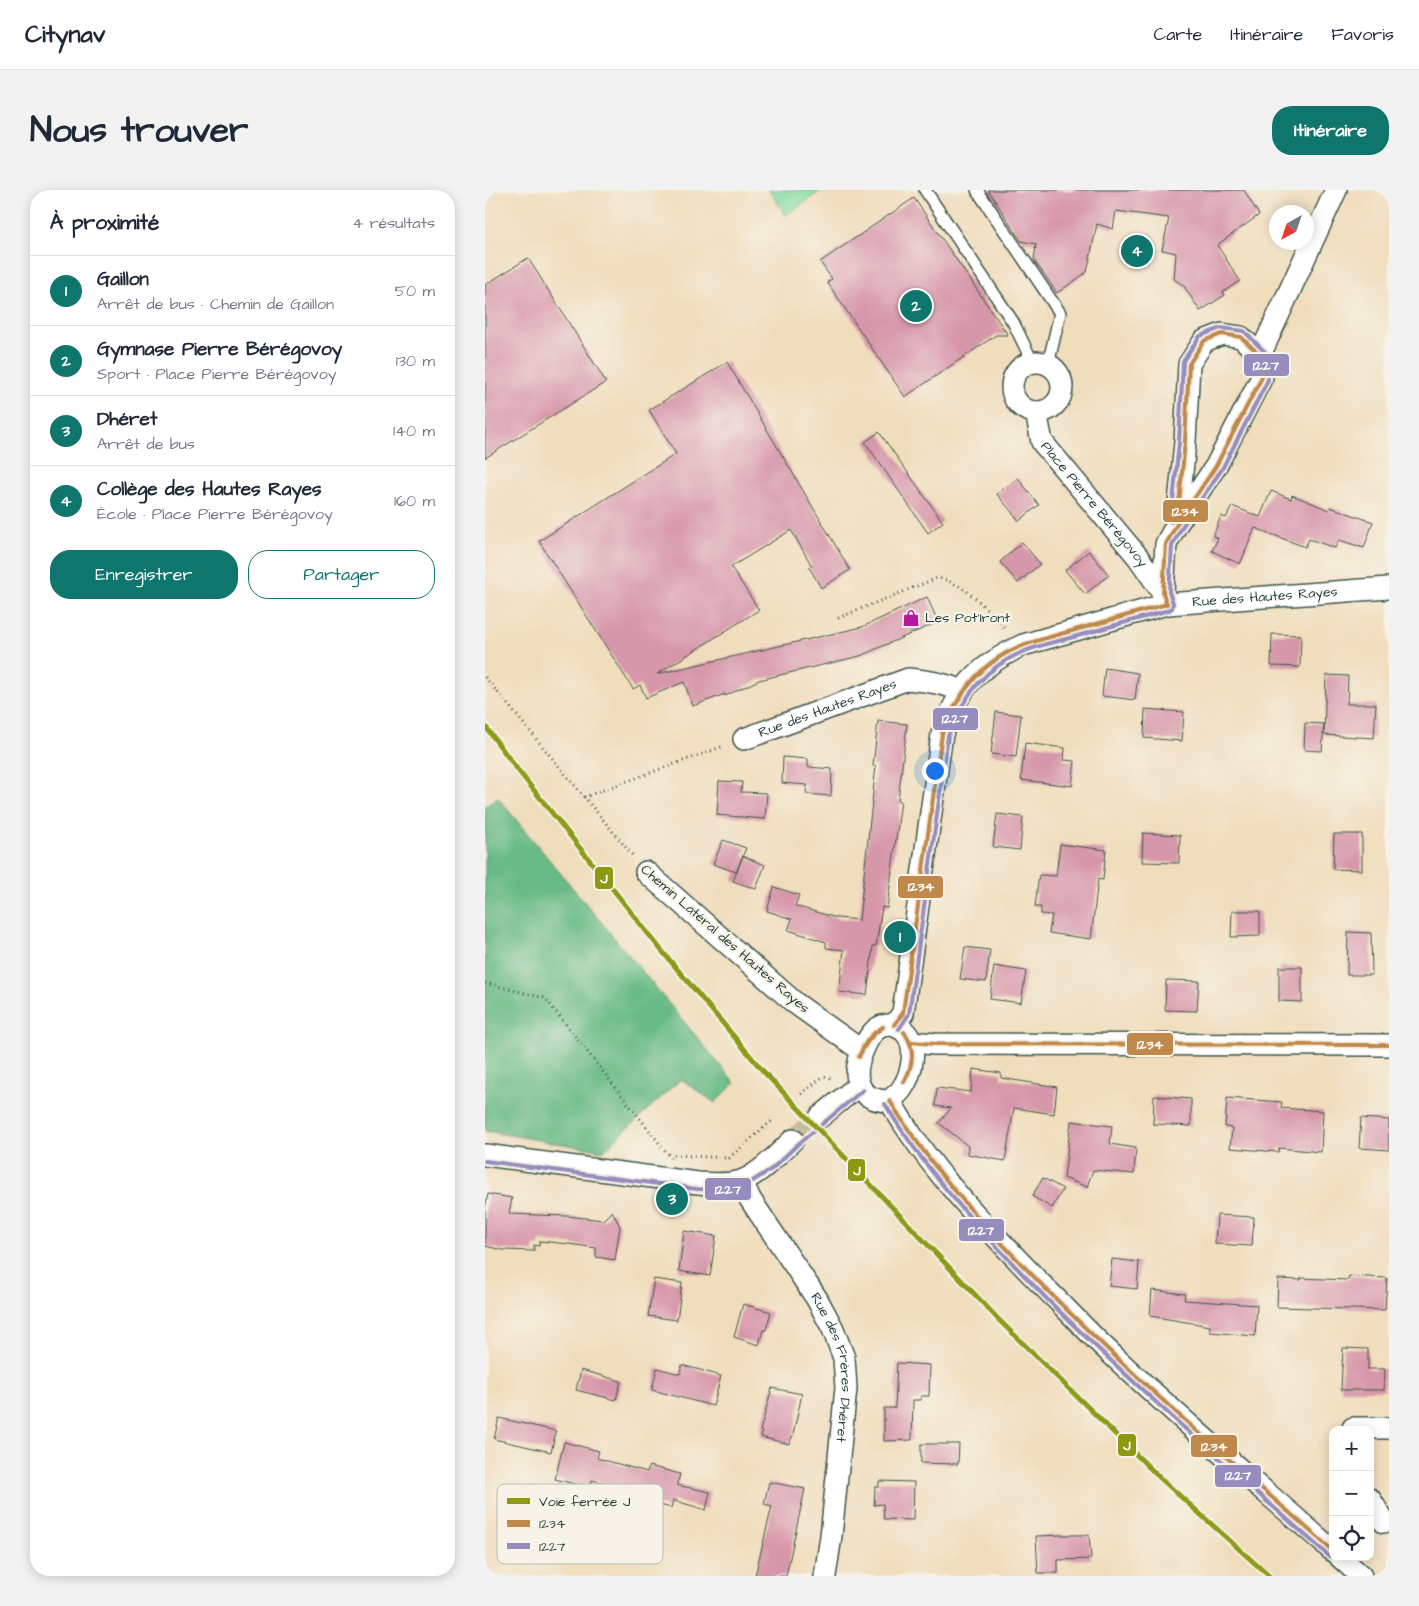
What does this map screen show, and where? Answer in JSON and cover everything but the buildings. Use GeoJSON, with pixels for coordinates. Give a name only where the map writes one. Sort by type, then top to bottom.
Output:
{"type":"FeatureCollection","features":[{"type":"Feature","properties":{"kind":"street"},"geometry":{"type":"LineString","coordinates":[[1260,355],[1336,190]]}},
{"type":"Feature","properties":{"kind":"street","name":"Place Pierre Bérégovoy"},"geometry":{"type":"LineString","coordinates":[[1165,599],[1166,544],[1177,524],[1216,466],[1262,377],[1260,355],[1241,337],[1222,334],[1204,340],[1189,364],[1185,442],[1177,524]]}},
{"type":"Feature","properties":{"kind":"street"},"geometry":{"type":"LineString","coordinates":[[1041,364],[1055,370],[1060,377],[1062,394],[1052,408],[1036,412],[1021,406],[1013,393],[1015,377],[1025,366],[1041,364]]}},
{"type":"Feature","properties":{"kind":"street","name":"Place Pierre Bérégovoy"},"geometry":{"type":"LineString","coordinates":[[1036,412],[1043,442],[1139,557],[1165,599]]}},
{"type":"Feature","properties":{"kind":"street","name":"Rue des Hautes Rayes"},"geometry":{"type":"LineString","coordinates":[[743,739],[908,680],[947,684],[962,690],[1001,655],[1023,646],[1137,611],[1165,599],[1389,588]]}},
{"type":"Feature","properties":{"kind":"street"},"geometry":{"type":"LineString","coordinates":[[894,1025],[903,1013],[942,734],[950,711],[962,690]]}},
{"type":"Feature","properties":{"kind":"street","name":"Chemin Latéral des Hautes Rayes"},"geometry":{"type":"LineString","coordinates":[[646,872],[795,1003],[862,1051]]}},
{"type":"Feature","properties":{"kind":"street"},"geometry":{"type":"LineString","coordinates":[[894,1025],[905,1032],[911,1042],[912,1059],[908,1076],[901,1090],[890,1101],[876,1101],[865,1094],[859,1085],[856,1072],[858,1059],[867,1040],[873,1033],[883,1026],[894,1025]]}},
{"type":"Feature","properties":{"kind":"street"},"geometry":{"type":"LineString","coordinates":[[911,1042],[935,1044],[1389,1045]]}},
{"type":"Feature","properties":{"kind":"street"},"geometry":{"type":"LineString","coordinates":[[820,1117],[859,1085]]}},
{"type":"Feature","properties":{"kind":"street"},"geometry":{"type":"LineString","coordinates":[[890,1101],[904,1126],[952,1188],[1030,1272],[1103,1346],[1200,1435],[1329,1548]]}},
{"type":"Feature","properties":{"kind":"street"},"geometry":{"type":"LineString","coordinates":[[485,1155],[698,1183],[723,1184],[742,1181],[769,1163],[793,1140]]}},
{"type":"Feature","properties":{"kind":"street","name":"Rue des Frères Dhéret"},"geometry":{"type":"LineString","coordinates":[[742,1181],[750,1199],[817,1299],[833,1329],[844,1358],[847,1388],[825,1576]]}},
{"type":"Feature","properties":{"kind":"street"},"geometry":{"type":"LineString","coordinates":[[1374,1429],[1389,1428]]}},
{"type":"Feature","properties":{"kind":"street"},"geometry":{"type":"LineString","coordinates":[[1374,1506],[1384,1522]]}},
{"type":"Feature","properties":{"kind":"street"},"geometry":{"type":"LineString","coordinates":[[1344,1561],[1361,1576]]}},
{"type":"Feature","properties":{"kind":"lane"},"geometry":{"type":"LineString","coordinates":[[925,190],[1041,364]]}},
{"type":"Feature","properties":{"kind":"lane"},"geometry":{"type":"LineString","coordinates":[[977,190],[1060,313],[1041,364]]}},
{"type":"Feature","properties":{"kind":"path"},"geometry":{"type":"LineString","coordinates":[[838,618],[937,578],[947,580],[975,598],[1023,646]]}},
{"type":"Feature","properties":{"kind":"path","name":"Chemin Latéral des Hautes Rayes"},"geometry":{"type":"LineString","coordinates":[[485,677],[646,872]]}},
{"type":"Feature","properties":{"kind":"path","name":"Rue des Hautes Rayes"},"geometry":{"type":"LineString","coordinates":[[583,797],[743,739]]}},
{"type":"Feature","properties":{"kind":"path"},"geometry":{"type":"LineString","coordinates":[[485,983],[545,998],[669,1155],[686,1181]]}},
{"type":"Feature","properties":{"kind":"path"},"geometry":{"type":"LineString","coordinates":[[669,1155],[729,1158],[774,1118]]}},
{"type":"Feature","properties":{"kind":"green space"},"geometry":{"type":"Polygon","coordinates":[[[769,190],[822,190],[786,215],[769,190]]]}},
{"type":"Feature","properties":{"kind":"green space"},"geometry":{"type":"Polygon","coordinates":[[[498,798],[735,1083],[715,1103],[681,1079],[603,1151],[485,1131],[485,806],[498,798]]]}},
{"type":"Feature","properties":{"kind":"tunnel"},"geometry":{"type":"LineString","coordinates":[[793,1140],[820,1117]]}},
{"type":"Feature","properties":{"kind":"rail line","name":"J"},"geometry":{"type":"LineString","coordinates":[[485,726],[662,951],[763,1071],[999,1320],[1159,1477],[1269,1576]]}},
{"type":"Feature","properties":{"kind":"transit line","name":"1227"},"geometry":{"type":"LineString","coordinates":[[899,1029],[909,1014],[948,736],[954,722],[977,684],[998,665],[1011,658],[1038,646],[1172,608],[1173,603],[1169,592],[1172,546],[1182,527],[1222,469],[1268,380],[1265,352],[1244,331],[1221,328],[1200,336],[1183,361],[1179,442],[1171,522]]}},
{"type":"Feature","properties":{"kind":"transit line","name":"1234"},"geometry":{"type":"LineString","coordinates":[[1222,334],[1241,337],[1260,355],[1262,377],[1216,466],[1177,524],[1185,442],[1189,364],[1204,341],[1222,334]]}},
{"type":"Feature","properties":{"kind":"transit line","name":"1234"},"geometry":{"type":"LineString","coordinates":[[1167,604],[1163,593],[1166,544],[1177,524]]}},
{"type":"Feature","properties":{"kind":"transit line","name":"1234"},"geometry":{"type":"LineString","coordinates":[[894,1025],[903,1013],[942,734],[963,692],[984,669],[1009,651],[1043,639],[1167,604]]}},
{"type":"Feature","properties":{"kind":"transit line","name":"1234"},"geometry":{"type":"LineString","coordinates":[[859,1057],[868,1040],[883,1027]]}},
{"type":"Feature","properties":{"kind":"transit line","name":"1234"},"geometry":{"type":"LineString","coordinates":[[859,1057],[869,1040],[883,1027]]}},
{"type":"Feature","properties":{"kind":"transit line","name":"1234"},"geometry":{"type":"LineString","coordinates":[[904,1032],[910,1044],[912,1057],[904,1082]]}},
{"type":"Feature","properties":{"kind":"transit line","name":"1234"},"geometry":{"type":"LineString","coordinates":[[911,1042],[935,1044],[1389,1045]]}},
{"type":"Feature","properties":{"kind":"transit line","name":"1227"},"geometry":{"type":"LineString","coordinates":[[485,1161],[697,1189],[723,1190],[745,1186],[773,1168],[797,1145],[863,1090]]}},
{"type":"Feature","properties":{"kind":"transit line","name":"1234"},"geometry":{"type":"LineString","coordinates":[[890,1101],[946,1180],[1032,1275],[1157,1395],[1329,1547]]}},
{"type":"Feature","properties":{"kind":"transit line","name":"1227"},"geometry":{"type":"LineString","coordinates":[[885,1104],[941,1183],[1004,1255],[1049,1301],[1152,1399],[1329,1556]]}},
{"type":"Feature","properties":{"kind":"place","name":"Collège des Hautes Rayes"},"geometry":{"type":"Point","coordinates":[1137,251]}},
{"type":"Feature","properties":{"kind":"place","name":"Gymnase Pierre Bérégovoy"},"geometry":{"type":"Point","coordinates":[916,306]}},
{"type":"Feature","properties":{"kind":"place","name":"Les Pot’Iront"},"geometry":{"type":"Point","coordinates":[911,618]}},
{"type":"Feature","properties":{"kind":"place","name":"Gaillon"},"geometry":{"type":"Point","coordinates":[900,937]}},
{"type":"Feature","properties":{"kind":"place","name":"Dhéret"},"geometry":{"type":"Point","coordinates":[672,1199]}}]}
